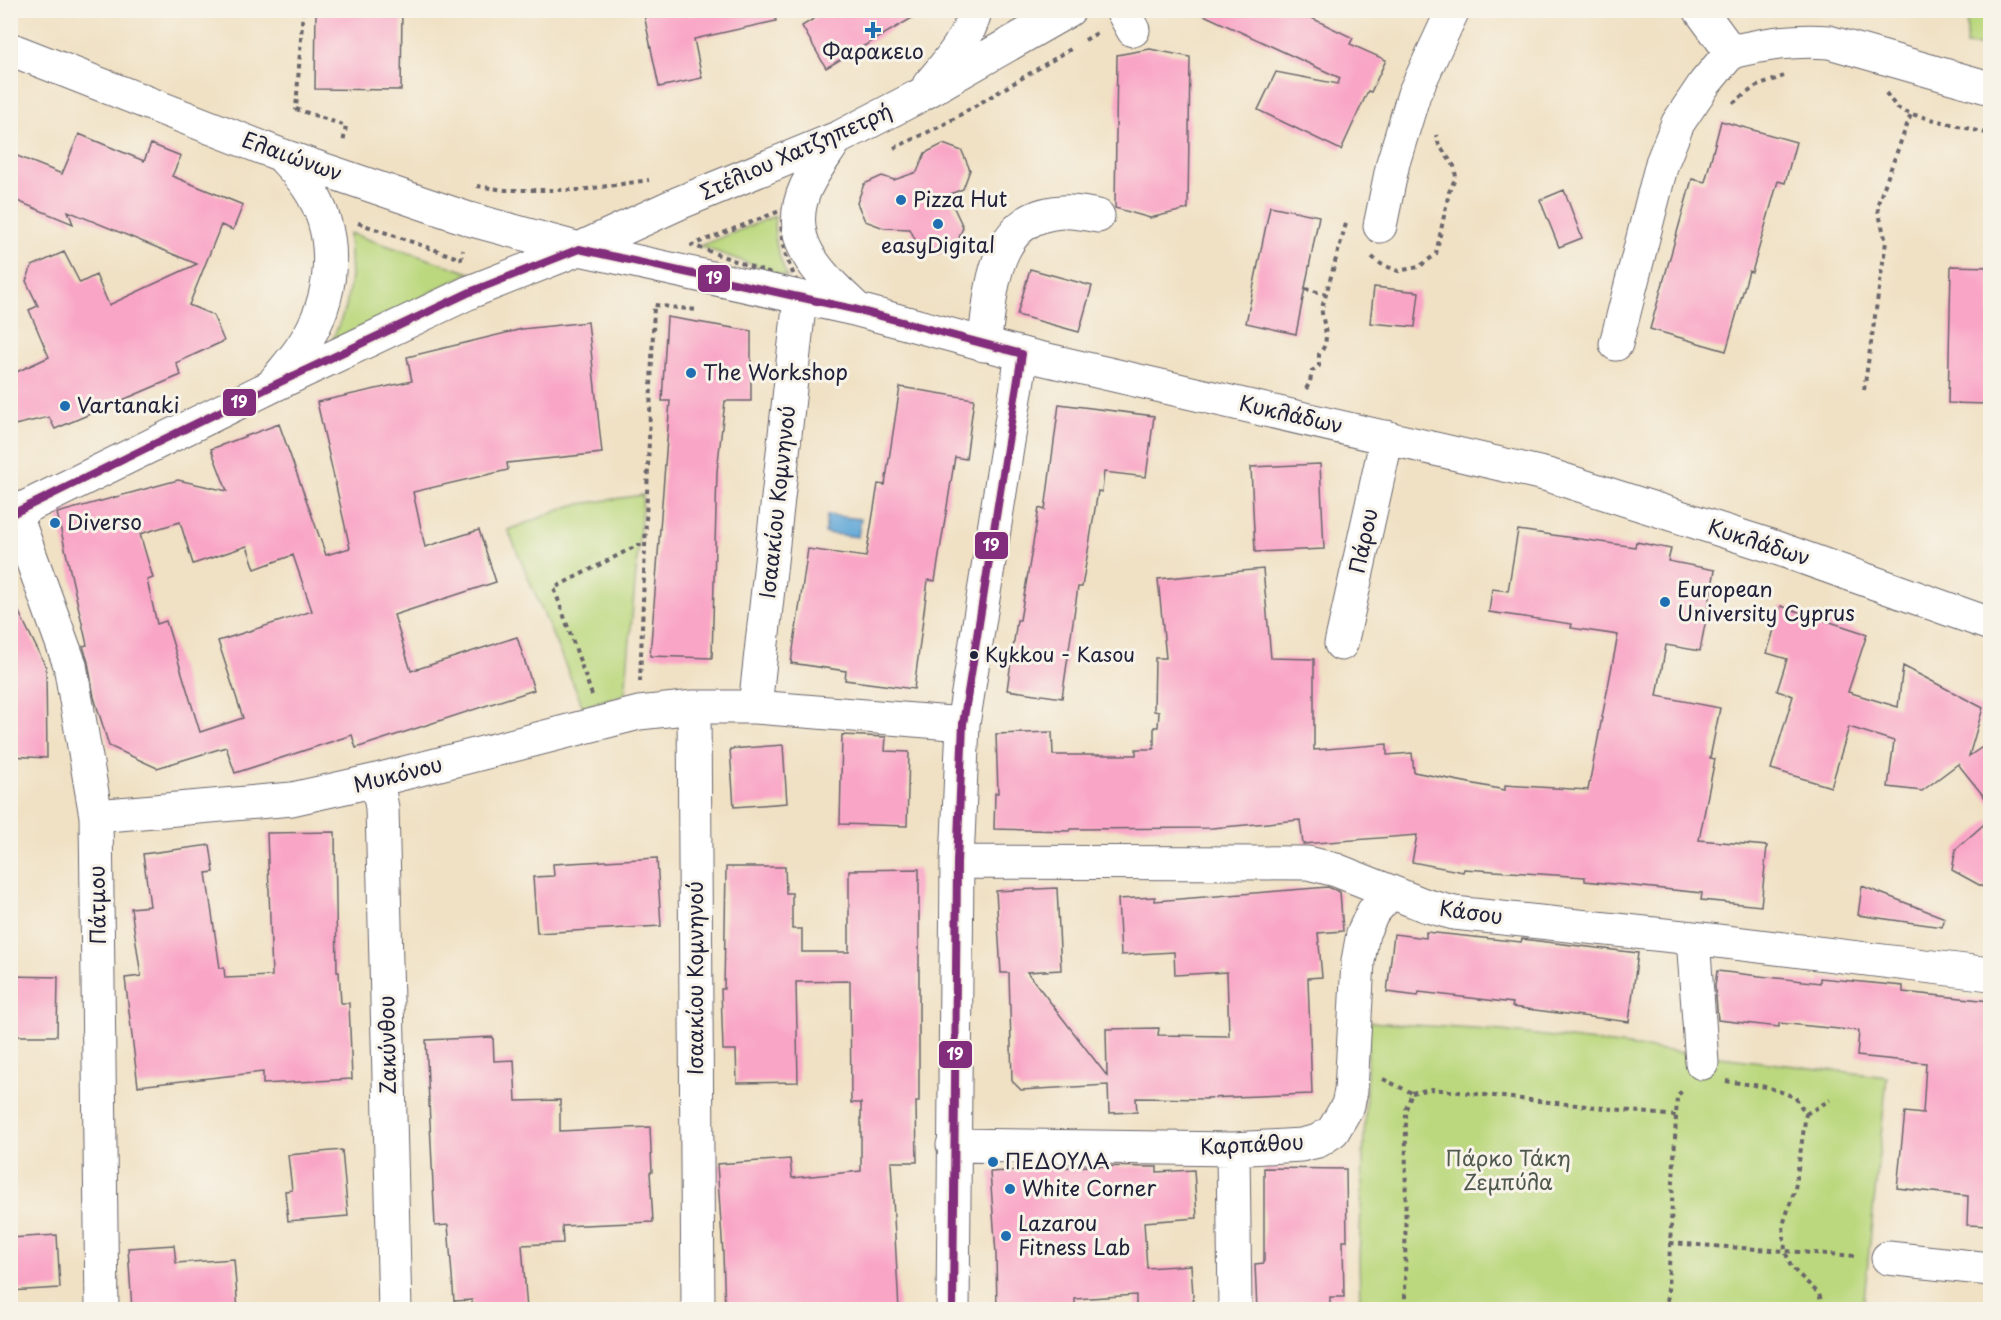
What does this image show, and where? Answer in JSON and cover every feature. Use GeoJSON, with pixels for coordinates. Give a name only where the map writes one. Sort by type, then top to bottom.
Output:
{"type":"FeatureCollection","features":[{"type":"Feature","properties":{"kind":"street"},"geometry":{"type":"LineString","coordinates":[[917,97],[948,62],[969,29],[975,10]]}},
{"type":"Feature","properties":{"kind":"street"},"geometry":{"type":"LineString","coordinates":[[1366,239],[1414,94],[1453,10]]}},
{"type":"Feature","properties":{"kind":"street"},"geometry":{"type":"LineString","coordinates":[[1700,10],[1731,52]]}},
{"type":"Feature","properties":{"kind":"street","name":"Στέλιου Χατζηπετρή"},"geometry":{"type":"LineString","coordinates":[[13,514],[272,386],[470,292],[579,249],[679,203],[836,139],[917,97],[1041,18]]}},
{"type":"Feature","properties":{"kind":"street"},"geometry":{"type":"LineString","coordinates":[[1616,345],[1662,163],[1678,123],[1705,83],[1731,52],[1779,41],[1829,42],[1990,88]]}},
{"type":"Feature","properties":{"kind":"street","name":"Ελαιώνων"},"geometry":{"type":"LineString","coordinates":[[10,49],[281,155],[340,152],[469,219],[579,249]]}},
{"type":"Feature","properties":{"kind":"street"},"geometry":{"type":"LineString","coordinates":[[836,139],[807,187],[800,204],[798,219],[801,237],[812,264],[858,310]]}},
{"type":"Feature","properties":{"kind":"street"},"geometry":{"type":"LineString","coordinates":[[272,386],[303,346],[316,322],[329,283],[331,258],[324,224],[314,198],[297,172],[281,155]]}},
{"type":"Feature","properties":{"kind":"street"},"geometry":{"type":"LineString","coordinates":[[984,345],[992,288],[999,258],[1008,239],[1024,225],[1041,216],[1062,212],[1098,216]]}},
{"type":"Feature","properties":{"kind":"street","name":"Κυκλάδων"},"geometry":{"type":"LineString","coordinates":[[579,249],[858,310],[984,345],[1548,475],[1768,545],[1990,624]]}},
{"type":"Feature","properties":{"kind":"street","name":"Ισαακίου Κομνηνού"},"geometry":{"type":"LineString","coordinates":[[755,707],[800,298]]}},
{"type":"Feature","properties":{"kind":"street"},"geometry":{"type":"LineString","coordinates":[[953,1310],[957,862],[963,724],[1022,354]]}},
{"type":"Feature","properties":{"kind":"street","name":"Πάρου"},"geometry":{"type":"LineString","coordinates":[[1341,644],[1387,437]]}},
{"type":"Feature","properties":{"kind":"street","name":"Πάτμου"},"geometry":{"type":"LineString","coordinates":[[13,514],[70,665],[96,816],[102,1310]]}},
{"type":"Feature","properties":{"kind":"street"},"geometry":{"type":"LineString","coordinates":[[694,707],[755,707],[963,724]]}},
{"type":"Feature","properties":{"kind":"street","name":"Ισαακίου Κομνηνού"},"geometry":{"type":"LineString","coordinates":[[694,707],[698,1310]]}},
{"type":"Feature","properties":{"kind":"street","name":"Μυκόνου"},"geometry":{"type":"LineString","coordinates":[[96,816],[292,799],[377,780],[639,713],[694,707]]}},
{"type":"Feature","properties":{"kind":"street","name":"Ζακύνθου"},"geometry":{"type":"LineString","coordinates":[[377,780],[382,808],[395,1310]]}},
{"type":"Feature","properties":{"kind":"street","name":"Κάσου"},"geometry":{"type":"LineString","coordinates":[[957,862],[1308,863],[1363,880],[1390,894],[1454,913],[1693,938],[1990,975]]}},
{"type":"Feature","properties":{"kind":"street","name":"Καρπάθου"},"geometry":{"type":"LineString","coordinates":[[953,1144],[1233,1149],[1301,1145],[1318,1141],[1333,1131],[1348,1105],[1358,960],[1363,933],[1373,912],[1390,894]]}},
{"type":"Feature","properties":{"kind":"street"},"geometry":{"type":"LineString","coordinates":[[1693,938],[1699,1070]]}},
{"type":"Feature","properties":{"kind":"street"},"geometry":{"type":"LineString","coordinates":[[1233,1149],[1234,1310]]}},
{"type":"Feature","properties":{"kind":"street"},"geometry":{"type":"LineString","coordinates":[[1888,1258],[1990,1269]]}},
{"type":"Feature","properties":{"kind":"path"},"geometry":{"type":"LineString","coordinates":[[303,10],[296,109],[346,126],[340,152]]}},
{"type":"Feature","properties":{"kind":"path"},"geometry":{"type":"LineString","coordinates":[[1082,42],[1127,19]]}},
{"type":"Feature","properties":{"kind":"path"},"geometry":{"type":"LineString","coordinates":[[892,148],[943,125],[1071,48]]}},
{"type":"Feature","properties":{"kind":"path"},"geometry":{"type":"LineString","coordinates":[[1728,107],[1755,87],[1794,73]]}},
{"type":"Feature","properties":{"kind":"path"},"geometry":{"type":"LineString","coordinates":[[1883,88],[1897,108],[1911,114],[1990,134]]}},
{"type":"Feature","properties":{"kind":"path"},"geometry":{"type":"LineString","coordinates":[[1864,390],[1886,242],[1876,206],[1911,114]]}},
{"type":"Feature","properties":{"kind":"path"},"geometry":{"type":"LineString","coordinates":[[1343,230],[1366,239],[1381,264],[1398,272],[1419,267],[1436,254],[1449,192],[1456,177],[1454,166],[1439,145],[1435,132]]}},
{"type":"Feature","properties":{"kind":"path"},"geometry":{"type":"LineString","coordinates":[[466,184],[505,190],[580,190],[659,177]]}},
{"type":"Feature","properties":{"kind":"path"},"geometry":{"type":"LineString","coordinates":[[785,209],[780,229],[787,259],[798,284],[692,245],[785,209]]}},
{"type":"Feature","properties":{"kind":"path"},"geometry":{"type":"LineString","coordinates":[[349,220],[461,259],[463,246]]}},
{"type":"Feature","properties":{"kind":"path"},"geometry":{"type":"LineString","coordinates":[[1304,393],[1310,382],[1312,371],[1319,366],[1319,354],[1325,348],[1327,339],[1322,311],[1326,294]]}},
{"type":"Feature","properties":{"kind":"path"},"geometry":{"type":"LineString","coordinates":[[639,713],[654,304],[679,307]]}},
{"type":"Feature","properties":{"kind":"path"},"geometry":{"type":"LineString","coordinates":[[595,703],[554,588],[638,545],[644,545]]}},
{"type":"Feature","properties":{"kind":"path"},"geometry":{"type":"LineString","coordinates":[[1352,1065],[1412,1093],[1431,1089],[1676,1116]]}},
{"type":"Feature","properties":{"kind":"path"},"geometry":{"type":"LineString","coordinates":[[1667,1310],[1677,1096],[1699,1070],[1767,1087],[1795,1097],[1806,1114],[1795,1189],[1784,1225],[1785,1251],[1791,1267],[1819,1294],[1824,1310]]}},
{"type":"Feature","properties":{"kind":"path"},"geometry":{"type":"LineString","coordinates":[[1405,1310],[1406,1109],[1412,1093]]}},
{"type":"Feature","properties":{"kind":"path"},"geometry":{"type":"LineString","coordinates":[[1806,1114],[1830,1100]]}},
{"type":"Feature","properties":{"kind":"path"},"geometry":{"type":"LineString","coordinates":[[1670,1244],[1888,1258]]}},
{"type":"Feature","properties":{"kind":"green space"},"geometry":{"type":"Polygon","coordinates":[[[1968,11],[1990,11],[1990,47],[1966,45],[1968,11]]]}},
{"type":"Feature","properties":{"kind":"green space"},"geometry":{"type":"Polygon","coordinates":[[[775,216],[775,239],[787,277],[700,246],[775,216]]]}},
{"type":"Feature","properties":{"kind":"green space"},"geometry":{"type":"Polygon","coordinates":[[[349,233],[470,273],[332,341],[346,307],[351,277],[349,233]]]}},
{"type":"Feature","properties":{"kind":"green space"},"geometry":{"type":"Polygon","coordinates":[[[643,495],[625,694],[583,707],[508,530],[573,505],[643,495]]]}},
{"type":"Feature","properties":{"kind":"green space","name":"Πάρκο Τάκη Ζεμπύλα"},"geometry":{"type":"Polygon","coordinates":[[[1369,1022],[1502,1031],[1887,1077],[1863,1309],[1360,1310],[1359,1256],[1369,1022]]]}},
{"type":"Feature","properties":{"kind":"water"},"geometry":{"type":"Polygon","coordinates":[[[827,515],[861,519],[858,537],[825,533],[827,515]]]}},
{"type":"Feature","properties":{"kind":"building"},"geometry":{"type":"Polygon","coordinates":[[[316,10],[402,10],[401,90],[315,89],[316,10]]]}},
{"type":"Feature","properties":{"kind":"building"},"geometry":{"type":"Polygon","coordinates":[[[643,10],[688,10],[689,16],[714,10],[775,10],[776,21],[694,39],[702,78],[659,87],[643,10]]]}},
{"type":"Feature","properties":{"kind":"building"},"geometry":{"type":"Polygon","coordinates":[[[828,10],[926,10],[826,68],[802,26],[828,10]]]}},
{"type":"Feature","properties":{"kind":"building"},"geometry":{"type":"Polygon","coordinates":[[[1193,10],[1295,10],[1353,38],[1350,44],[1386,60],[1371,92],[1368,91],[1341,150],[1258,110],[1276,72],[1338,84],[1340,78],[1193,10]]]}},
{"type":"Feature","properties":{"kind":"building"},"geometry":{"type":"Polygon","coordinates":[[[1150,49],[1190,57],[1188,209],[1150,218],[1115,208],[1117,55],[1150,49]]]}},
{"type":"Feature","properties":{"kind":"building"},"geometry":{"type":"Polygon","coordinates":[[[1721,121],[1796,142],[1785,183],[1778,181],[1726,351],[1650,329],[1692,179],[1705,182],[1721,121]]]}},
{"type":"Feature","properties":{"kind":"building"},"geometry":{"type":"Polygon","coordinates":[[[79,134],[144,161],[151,144],[181,156],[172,176],[243,205],[233,230],[221,225],[189,305],[213,315],[224,341],[176,363],[181,375],[55,429],[49,417],[10,426],[10,375],[49,357],[29,310],[38,306],[26,281],[32,266],[64,252],[80,283],[96,275],[109,305],[197,264],[68,211],[73,224],[10,198],[10,153],[62,174],[79,134]]]}},
{"type":"Feature","properties":{"kind":"building","name":"Pizza Hut"},"geometry":{"type":"Polygon","coordinates":[[[943,144],[962,151],[970,170],[963,189],[948,195],[963,227],[956,246],[937,255],[919,248],[910,229],[884,228],[865,221],[857,203],[864,184],[882,176],[894,180],[917,172],[925,153],[943,144]]]}},
{"type":"Feature","properties":{"kind":"building"},"geometry":{"type":"Polygon","coordinates":[[[1564,190],[1582,238],[1559,247],[1540,200],[1564,190]]]}},
{"type":"Feature","properties":{"kind":"building"},"geometry":{"type":"Polygon","coordinates":[[[1270,206],[1319,216],[1296,334],[1246,323],[1270,206]]]}},
{"type":"Feature","properties":{"kind":"building"},"geometry":{"type":"Polygon","coordinates":[[[1951,266],[1990,267],[1990,404],[1948,403],[1951,266]]]}},
{"type":"Feature","properties":{"kind":"building"},"geometry":{"type":"Polygon","coordinates":[[[1030,269],[1092,286],[1079,332],[1017,315],[1030,269]]]}},
{"type":"Feature","properties":{"kind":"building"},"geometry":{"type":"Polygon","coordinates":[[[1374,287],[1419,292],[1415,327],[1370,323],[1374,287]]]}},
{"type":"Feature","properties":{"kind":"building"},"geometry":{"type":"Polygon","coordinates":[[[667,317],[751,331],[751,401],[725,401],[717,471],[712,658],[650,656],[670,401],[662,401],[667,317]]]}},
{"type":"Feature","properties":{"kind":"building"},"geometry":{"type":"Polygon","coordinates":[[[588,322],[602,453],[507,463],[508,470],[413,492],[425,547],[479,530],[496,582],[394,615],[411,671],[517,637],[534,690],[356,748],[352,735],[235,773],[226,747],[157,768],[109,746],[94,697],[83,646],[87,645],[57,513],[178,480],[227,491],[211,449],[279,424],[326,555],[350,548],[317,402],[412,381],[407,357],[522,329],[588,322]],[[180,522],[140,534],[153,578],[147,580],[157,624],[166,621],[200,732],[243,718],[218,641],[312,611],[293,555],[255,569],[247,546],[193,564],[180,522]]]}},
{"type":"Feature","properties":{"kind":"building"},"geometry":{"type":"Polygon","coordinates":[[[900,387],[974,399],[966,459],[955,457],[935,581],[928,580],[914,689],[845,680],[846,671],[791,663],[808,549],[866,557],[878,484],[885,485],[900,387]]]}},
{"type":"Feature","properties":{"kind":"building"},"geometry":{"type":"Polygon","coordinates":[[[1059,404],[1154,416],[1146,477],[1104,472],[1102,492],[1098,491],[1082,587],[1078,587],[1062,698],[1007,690],[1017,620],[1020,620],[1039,508],[1045,510],[1059,404]]]}},
{"type":"Feature","properties":{"kind":"building"},"geometry":{"type":"Polygon","coordinates":[[[1320,464],[1324,549],[1255,552],[1251,467],[1320,464]]]}},
{"type":"Feature","properties":{"kind":"building"},"geometry":{"type":"Polygon","coordinates":[[[1518,530],[1635,547],[1636,542],[1671,549],[1668,561],[1715,570],[1700,651],[1666,645],[1657,696],[1720,708],[1710,758],[1715,759],[1699,840],[1767,846],[1761,906],[1701,900],[1702,893],[1585,881],[1585,877],[1464,869],[1463,872],[1412,862],[1417,835],[1303,844],[1300,820],[1212,828],[1070,829],[1069,831],[994,829],[995,793],[998,793],[996,734],[1052,732],[1053,755],[1136,755],[1136,749],[1154,749],[1154,727],[1158,727],[1159,712],[1154,711],[1155,658],[1166,658],[1158,579],[1263,569],[1271,658],[1314,659],[1314,750],[1387,744],[1387,755],[1412,753],[1414,772],[1505,790],[1505,785],[1588,790],[1618,635],[1571,628],[1572,624],[1489,612],[1492,589],[1508,591],[1518,530]]]}},
{"type":"Feature","properties":{"kind":"building"},"geometry":{"type":"Polygon","coordinates":[[[10,594],[46,667],[47,758],[10,756],[10,594]]]}},
{"type":"Feature","properties":{"kind":"building"},"geometry":{"type":"Polygon","coordinates":[[[1781,606],[1867,634],[1848,692],[1898,707],[1903,666],[1983,708],[1969,756],[1990,742],[1990,804],[1958,764],[1922,791],[1888,787],[1894,741],[1849,727],[1831,787],[1771,769],[1793,696],[1777,691],[1787,659],[1767,653],[1781,606]]]}},
{"type":"Feature","properties":{"kind":"building"},"geometry":{"type":"Polygon","coordinates":[[[842,735],[886,737],[885,751],[909,752],[907,826],[840,824],[842,735]]]}},
{"type":"Feature","properties":{"kind":"building"},"geometry":{"type":"Polygon","coordinates":[[[783,745],[787,803],[734,807],[730,749],[783,745]]]}},
{"type":"Feature","properties":{"kind":"building"},"geometry":{"type":"Polygon","coordinates":[[[1990,819],[1990,891],[1952,870],[1956,849],[1990,819]]]}},
{"type":"Feature","properties":{"kind":"building"},"geometry":{"type":"Polygon","coordinates":[[[335,832],[337,972],[339,972],[341,1003],[349,1003],[352,1079],[263,1084],[263,1072],[138,1086],[125,978],[141,976],[131,908],[150,906],[143,854],[210,845],[214,872],[206,873],[220,968],[224,968],[225,978],[272,976],[267,833],[335,832]]]}},
{"type":"Feature","properties":{"kind":"building"},"geometry":{"type":"Polygon","coordinates":[[[657,858],[661,926],[537,933],[533,877],[554,876],[553,864],[657,858]]]}},
{"type":"Feature","properties":{"kind":"building"},"geometry":{"type":"Polygon","coordinates":[[[726,867],[785,867],[786,893],[792,893],[792,929],[802,929],[802,952],[849,952],[849,870],[919,869],[917,1162],[891,1162],[899,1310],[725,1310],[717,1164],[790,1159],[792,1178],[861,1171],[861,1103],[851,1103],[850,981],[796,982],[798,1082],[737,1083],[736,1050],[723,1050],[721,989],[724,989],[726,867]]]}},
{"type":"Feature","properties":{"kind":"building"},"geometry":{"type":"Polygon","coordinates":[[[1862,886],[1945,918],[1942,927],[1858,915],[1862,886]]]}},
{"type":"Feature","properties":{"kind":"building"},"geometry":{"type":"Polygon","coordinates":[[[1328,887],[1340,892],[1343,931],[1318,933],[1322,977],[1308,978],[1312,1094],[1207,1099],[1136,1098],[1137,1112],[1109,1113],[1108,1085],[1021,1090],[1012,1081],[1009,973],[1001,973],[996,891],[1057,888],[1061,970],[1027,972],[1107,1076],[1106,1029],[1159,1028],[1158,1035],[1229,1036],[1227,972],[1175,975],[1174,952],[1121,955],[1118,899],[1155,897],[1155,901],[1328,887]]]}},
{"type":"Feature","properties":{"kind":"building"},"geometry":{"type":"Polygon","coordinates":[[[1426,932],[1521,942],[1522,939],[1638,953],[1629,1022],[1512,1007],[1513,1003],[1419,992],[1418,996],[1387,992],[1394,934],[1426,938],[1426,932]]]}},
{"type":"Feature","properties":{"kind":"building"},"geometry":{"type":"Polygon","coordinates":[[[1717,971],[1820,983],[1820,978],[1903,986],[1903,992],[1990,1001],[1990,1226],[1967,1225],[1968,1196],[1897,1188],[1905,1112],[1923,1114],[1926,1063],[1857,1056],[1859,1031],[1779,1023],[1779,1027],[1718,1020],[1715,986],[1717,971]]]}},
{"type":"Feature","properties":{"kind":"building"},"geometry":{"type":"Polygon","coordinates":[[[10,976],[58,977],[57,1036],[10,1036],[10,976]]]}},
{"type":"Feature","properties":{"kind":"building"},"geometry":{"type":"Polygon","coordinates":[[[493,1037],[494,1061],[514,1060],[516,1101],[560,1100],[560,1131],[650,1127],[653,1222],[562,1226],[563,1243],[522,1245],[527,1310],[472,1310],[472,1300],[454,1301],[448,1225],[435,1226],[426,1040],[493,1037]]]}},
{"type":"Feature","properties":{"kind":"building"},"geometry":{"type":"Polygon","coordinates":[[[342,1150],[348,1216],[288,1221],[285,1191],[292,1190],[288,1155],[342,1150]]]}},
{"type":"Feature","properties":{"kind":"building"},"geometry":{"type":"Polygon","coordinates":[[[1089,1166],[1157,1167],[1157,1172],[1194,1170],[1197,1218],[1144,1222],[1147,1268],[1191,1265],[1194,1310],[1136,1310],[1136,1295],[1075,1299],[1075,1310],[997,1310],[996,1254],[990,1172],[1089,1166]]]}},
{"type":"Feature","properties":{"kind":"building"},"geometry":{"type":"Polygon","coordinates":[[[1264,1168],[1346,1169],[1347,1241],[1343,1241],[1344,1297],[1330,1297],[1330,1310],[1257,1310],[1255,1264],[1264,1263],[1264,1168]]]}},
{"type":"Feature","properties":{"kind":"building"},"geometry":{"type":"Polygon","coordinates":[[[57,1235],[60,1288],[10,1291],[10,1238],[57,1235]]]}},
{"type":"Feature","properties":{"kind":"building"},"geometry":{"type":"Polygon","coordinates":[[[174,1245],[176,1263],[234,1259],[238,1310],[132,1310],[128,1248],[174,1245]]]}},
{"type":"Feature","properties":{"kind":"transit line","name":"19"},"geometry":{"type":"LineString","coordinates":[[10,515],[470,292],[579,249],[858,310],[1022,354],[963,724],[957,862],[953,1310]]}},
{"type":"Feature","properties":{"kind":"place","name":"Φαρακειο"},"geometry":{"type":"Point","coordinates":[873,30]}},
{"type":"Feature","properties":{"kind":"place","name":"Pizza Hut"},"geometry":{"type":"Point","coordinates":[901,200]}},
{"type":"Feature","properties":{"kind":"place","name":"easyDigital"},"geometry":{"type":"Point","coordinates":[938,224]}},
{"type":"Feature","properties":{"kind":"place","name":"The Workshop"},"geometry":{"type":"Point","coordinates":[691,373]}},
{"type":"Feature","properties":{"kind":"place","name":"Vartanaki"},"geometry":{"type":"Point","coordinates":[65,406]}},
{"type":"Feature","properties":{"kind":"place","name":"Diverso"},"geometry":{"type":"Point","coordinates":[55,523]}},
{"type":"Feature","properties":{"kind":"place","name":"European University Cyprus"},"geometry":{"type":"Point","coordinates":[1665,602]}},
{"type":"Feature","properties":{"kind":"place","name":"Kykkou - Kasou"},"geometry":{"type":"Point","coordinates":[974,655]}},
{"type":"Feature","properties":{"kind":"place","name":"ΠΕΔΟΥΛΑ"},"geometry":{"type":"Point","coordinates":[993,1162]}},
{"type":"Feature","properties":{"kind":"place","name":"White Corner"},"geometry":{"type":"Point","coordinates":[1010,1189]}},
{"type":"Feature","properties":{"kind":"place","name":"Lazarou Fitness Lab"},"geometry":{"type":"Point","coordinates":[1006,1236]}}]}
